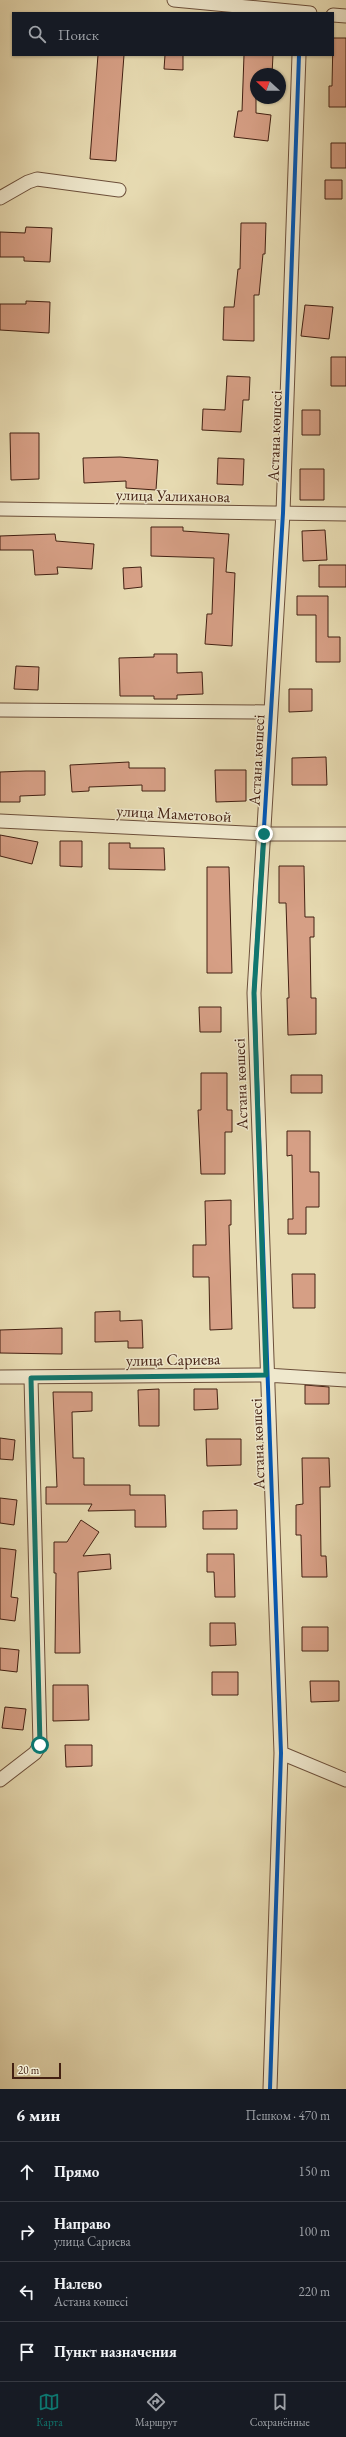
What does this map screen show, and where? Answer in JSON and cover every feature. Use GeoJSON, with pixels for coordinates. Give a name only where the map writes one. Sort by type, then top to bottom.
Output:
{"type":"FeatureCollection","features":[{"type":"Feature","properties":{"kind":"street"},"geometry":{"type":"LineString","coordinates":[[174,0],[303,10]]}},
{"type":"Feature","properties":{"kind":"street"},"geometry":{"type":"LineString","coordinates":[[334,15],[346,16]]}},
{"type":"Feature","properties":{"kind":"street","name":"Астана көшесі"},"geometry":{"type":"LineString","coordinates":[[270,2089],[281,1753],[266,1375],[254,993],[283,514],[299,56]]}},
{"type":"Feature","properties":{"kind":"street"},"geometry":{"type":"LineString","coordinates":[[0,198],[28,182],[37,179],[119,190]]}},
{"type":"Feature","properties":{"kind":"street","name":"улица Уалиханова"},"geometry":{"type":"LineString","coordinates":[[0,509],[346,514]]}},
{"type":"Feature","properties":{"kind":"street"},"geometry":{"type":"LineString","coordinates":[[0,710],[271,712]]}},
{"type":"Feature","properties":{"kind":"street","name":"улица Маметовой"},"geometry":{"type":"LineString","coordinates":[[0,821],[264,834],[346,834]]}},
{"type":"Feature","properties":{"kind":"street","name":"улица Сариева"},"geometry":{"type":"LineString","coordinates":[[0,1377],[31,1378],[266,1375],[346,1380]]}},
{"type":"Feature","properties":{"kind":"street"},"geometry":{"type":"LineString","coordinates":[[0,1780],[35,1753],[40,1745],[31,1378]]}},
{"type":"Feature","properties":{"kind":"street"},"geometry":{"type":"LineString","coordinates":[[281,1753],[346,1780]]}},
{"type":"Feature","properties":{"kind":"building"},"geometry":{"type":"Polygon","coordinates":[[[334,38],[346,38],[346,107],[329,107],[329,86],[332,86],[334,38]]]}},
{"type":"Feature","properties":{"kind":"building"},"geometry":{"type":"Polygon","coordinates":[[[98,56],[124,56],[116,161],[90,159],[98,56]]]}},
{"type":"Feature","properties":{"kind":"building"},"geometry":{"type":"Polygon","coordinates":[[[165,56],[183,56],[183,70],[164,69],[165,56]]]}},
{"type":"Feature","properties":{"kind":"building"},"geometry":{"type":"Polygon","coordinates":[[[244,56],[273,56],[272,68],[250,68],[250,104],[256,104],[256,113],[271,115],[268,141],[234,137],[238,111],[242,111],[244,56]]]}},
{"type":"Feature","properties":{"kind":"building"},"geometry":{"type":"Polygon","coordinates":[[[331,143],[346,143],[346,168],[331,168],[331,143]]]}},
{"type":"Feature","properties":{"kind":"building"},"geometry":{"type":"Polygon","coordinates":[[[325,180],[342,180],[342,199],[325,199],[325,180]]]}},
{"type":"Feature","properties":{"kind":"building"},"geometry":{"type":"Polygon","coordinates":[[[241,223],[266,223],[265,254],[263,254],[259,295],[254,295],[254,341],[223,340],[224,307],[234,307],[238,269],[240,269],[241,223]]]}},
{"type":"Feature","properties":{"kind":"building"},"geometry":{"type":"Polygon","coordinates":[[[26,227],[52,228],[50,262],[24,261],[24,257],[0,257],[0,232],[25,233],[26,227]]]}},
{"type":"Feature","properties":{"kind":"building"},"geometry":{"type":"Polygon","coordinates":[[[26,301],[50,302],[49,333],[0,330],[0,304],[26,304],[26,301]]]}},
{"type":"Feature","properties":{"kind":"building"},"geometry":{"type":"Polygon","coordinates":[[[305,305],[333,307],[329,339],[301,336],[305,305]]]}},
{"type":"Feature","properties":{"kind":"building"},"geometry":{"type":"Polygon","coordinates":[[[331,357],[346,357],[346,386],[331,386],[331,357]]]}},
{"type":"Feature","properties":{"kind":"building"},"geometry":{"type":"Polygon","coordinates":[[[227,376],[250,377],[249,400],[243,400],[241,432],[202,430],[203,409],[225,410],[227,376]]]}},
{"type":"Feature","properties":{"kind":"building"},"geometry":{"type":"Polygon","coordinates":[[[302,410],[320,410],[320,435],[302,435],[302,410]]]}},
{"type":"Feature","properties":{"kind":"building"},"geometry":{"type":"Polygon","coordinates":[[[10,433],[39,433],[39,479],[11,480],[10,433]]]}},
{"type":"Feature","properties":{"kind":"building"},"geometry":{"type":"Polygon","coordinates":[[[120,457],[158,460],[156,490],[126,488],[126,481],[84,483],[83,458],[120,457]]]}},
{"type":"Feature","properties":{"kind":"building"},"geometry":{"type":"Polygon","coordinates":[[[218,458],[244,459],[243,485],[217,484],[218,458]]]}},
{"type":"Feature","properties":{"kind":"building"},"geometry":{"type":"Polygon","coordinates":[[[300,469],[324,469],[324,500],[300,500],[300,469]]]}},
{"type":"Feature","properties":{"kind":"building"},"geometry":{"type":"Polygon","coordinates":[[[151,527],[183,527],[183,531],[229,534],[226,572],[235,573],[232,646],[205,644],[207,614],[212,614],[214,558],[151,556],[151,527]]]}},
{"type":"Feature","properties":{"kind":"building"},"geometry":{"type":"Polygon","coordinates":[[[325,530],[327,560],[303,561],[302,531],[325,530]]]}},
{"type":"Feature","properties":{"kind":"building"},"geometry":{"type":"Polygon","coordinates":[[[55,534],[56,541],[94,544],[92,569],[57,567],[58,574],[35,575],[33,550],[0,550],[0,536],[55,534]]]}},
{"type":"Feature","properties":{"kind":"building"},"geometry":{"type":"Polygon","coordinates":[[[319,565],[346,565],[346,587],[319,587],[319,565]]]}},
{"type":"Feature","properties":{"kind":"building"},"geometry":{"type":"Polygon","coordinates":[[[141,567],[142,587],[124,589],[123,568],[141,567]]]}},
{"type":"Feature","properties":{"kind":"building"},"geometry":{"type":"Polygon","coordinates":[[[297,596],[328,596],[328,637],[340,637],[340,662],[316,662],[316,615],[297,615],[297,596]]]}},
{"type":"Feature","properties":{"kind":"building"},"geometry":{"type":"Polygon","coordinates":[[[154,654],[177,654],[177,673],[202,672],[203,694],[177,695],[177,699],[154,699],[154,696],[120,696],[119,658],[154,657],[154,654]]]}},
{"type":"Feature","properties":{"kind":"building"},"geometry":{"type":"Polygon","coordinates":[[[16,666],[39,667],[38,690],[14,689],[16,666]]]}},
{"type":"Feature","properties":{"kind":"building"},"geometry":{"type":"Polygon","coordinates":[[[289,689],[312,689],[312,711],[289,712],[289,689]]]}},
{"type":"Feature","properties":{"kind":"building"},"geometry":{"type":"Polygon","coordinates":[[[326,757],[327,785],[292,785],[292,758],[326,757]]]}},
{"type":"Feature","properties":{"kind":"building"},"geometry":{"type":"Polygon","coordinates":[[[129,762],[129,768],[165,768],[165,791],[142,791],[142,785],[89,787],[89,791],[72,792],[70,765],[129,762]]]}},
{"type":"Feature","properties":{"kind":"building"},"geometry":{"type":"Polygon","coordinates":[[[215,770],[246,770],[246,801],[216,802],[215,770]]]}},
{"type":"Feature","properties":{"kind":"building"},"geometry":{"type":"Polygon","coordinates":[[[45,771],[45,795],[20,796],[20,802],[0,802],[0,772],[45,771]]]}},
{"type":"Feature","properties":{"kind":"building"},"geometry":{"type":"Polygon","coordinates":[[[0,835],[38,842],[32,864],[0,856],[0,835]]]}},
{"type":"Feature","properties":{"kind":"building"},"geometry":{"type":"Polygon","coordinates":[[[60,841],[82,841],[82,867],[60,866],[60,841]]]}},
{"type":"Feature","properties":{"kind":"building"},"geometry":{"type":"Polygon","coordinates":[[[109,843],[130,843],[130,848],[164,848],[165,870],[109,869],[109,843]]]}},
{"type":"Feature","properties":{"kind":"building"},"geometry":{"type":"Polygon","coordinates":[[[279,866],[304,866],[305,917],[314,917],[314,937],[310,937],[311,998],[316,998],[316,1034],[288,1035],[287,998],[289,998],[286,903],[279,903],[279,866]]]}},
{"type":"Feature","properties":{"kind":"building"},"geometry":{"type":"Polygon","coordinates":[[[207,867],[229,867],[232,973],[207,973],[207,867]]]}},
{"type":"Feature","properties":{"kind":"building"},"geometry":{"type":"Polygon","coordinates":[[[199,1007],[221,1007],[221,1032],[200,1032],[199,1007]]]}},
{"type":"Feature","properties":{"kind":"building"},"geometry":{"type":"Polygon","coordinates":[[[201,1073],[227,1073],[227,1110],[232,1110],[232,1132],[225,1132],[225,1174],[201,1174],[198,1110],[201,1110],[201,1073]]]}},
{"type":"Feature","properties":{"kind":"building"},"geometry":{"type":"Polygon","coordinates":[[[291,1075],[322,1075],[322,1093],[291,1093],[291,1075]]]}},
{"type":"Feature","properties":{"kind":"building"},"geometry":{"type":"Polygon","coordinates":[[[287,1131],[310,1131],[310,1172],[319,1172],[319,1207],[306,1207],[306,1234],[288,1234],[288,1219],[293,1219],[292,1155],[287,1156],[287,1131]]]}},
{"type":"Feature","properties":{"kind":"building"},"geometry":{"type":"Polygon","coordinates":[[[231,1200],[231,1225],[229,1225],[232,1329],[210,1330],[209,1277],[193,1277],[193,1245],[206,1245],[205,1201],[231,1200]]]}},
{"type":"Feature","properties":{"kind":"building"},"geometry":{"type":"Polygon","coordinates":[[[292,1274],[315,1274],[315,1308],[293,1308],[292,1274]]]}},
{"type":"Feature","properties":{"kind":"building"},"geometry":{"type":"Polygon","coordinates":[[[120,1311],[120,1321],[142,1320],[143,1348],[128,1348],[128,1341],[95,1342],[95,1312],[120,1311]]]}},
{"type":"Feature","properties":{"kind":"building"},"geometry":{"type":"Polygon","coordinates":[[[62,1328],[62,1354],[0,1353],[0,1330],[62,1328]]]}},
{"type":"Feature","properties":{"kind":"building"},"geometry":{"type":"Polygon","coordinates":[[[305,1385],[329,1387],[329,1404],[305,1404],[305,1385]]]}},
{"type":"Feature","properties":{"kind":"building"},"geometry":{"type":"Polygon","coordinates":[[[159,1389],[159,1426],[139,1426],[138,1390],[159,1389]]]}},
{"type":"Feature","properties":{"kind":"building"},"geometry":{"type":"Polygon","coordinates":[[[194,1389],[217,1389],[218,1409],[194,1410],[194,1389]]]}},
{"type":"Feature","properties":{"kind":"building"},"geometry":{"type":"Polygon","coordinates":[[[53,1392],[92,1392],[92,1411],[72,1412],[73,1458],[84,1458],[84,1485],[130,1485],[130,1495],[165,1495],[166,1527],[135,1527],[135,1510],[88,1511],[92,1504],[46,1504],[46,1487],[57,1487],[53,1392]]]}},
{"type":"Feature","properties":{"kind":"building"},"geometry":{"type":"Polygon","coordinates":[[[0,1438],[15,1440],[13,1460],[0,1459],[0,1438]]]}},
{"type":"Feature","properties":{"kind":"building"},"geometry":{"type":"Polygon","coordinates":[[[206,1439],[241,1439],[241,1465],[207,1466],[206,1439]]]}},
{"type":"Feature","properties":{"kind":"building"},"geometry":{"type":"Polygon","coordinates":[[[302,1458],[329,1458],[330,1487],[320,1487],[321,1556],[326,1556],[327,1577],[302,1577],[301,1535],[296,1535],[296,1505],[303,1504],[302,1458]]]}},
{"type":"Feature","properties":{"kind":"building"},"geometry":{"type":"Polygon","coordinates":[[[0,1498],[17,1500],[14,1525],[0,1523],[0,1498]]]}},
{"type":"Feature","properties":{"kind":"building"},"geometry":{"type":"Polygon","coordinates":[[[237,1510],[237,1529],[203,1529],[203,1511],[237,1510]]]}},
{"type":"Feature","properties":{"kind":"building"},"geometry":{"type":"Polygon","coordinates":[[[81,1520],[99,1532],[83,1556],[110,1554],[111,1569],[78,1572],[80,1653],[55,1653],[56,1573],[54,1573],[54,1542],[67,1542],[81,1520]]]}},
{"type":"Feature","properties":{"kind":"building"},"geometry":{"type":"Polygon","coordinates":[[[0,1548],[16,1550],[11,1597],[18,1598],[15,1621],[0,1619],[0,1548]]]}},
{"type":"Feature","properties":{"kind":"building"},"geometry":{"type":"Polygon","coordinates":[[[207,1554],[234,1554],[235,1597],[215,1597],[214,1572],[207,1572],[207,1554]]]}},
{"type":"Feature","properties":{"kind":"building"},"geometry":{"type":"Polygon","coordinates":[[[210,1623],[235,1623],[236,1645],[210,1646],[210,1623]]]}},
{"type":"Feature","properties":{"kind":"building"},"geometry":{"type":"Polygon","coordinates":[[[302,1627],[328,1627],[328,1651],[302,1651],[302,1627]]]}},
{"type":"Feature","properties":{"kind":"building"},"geometry":{"type":"Polygon","coordinates":[[[0,1648],[19,1650],[17,1672],[0,1670],[0,1648]]]}},
{"type":"Feature","properties":{"kind":"building"},"geometry":{"type":"Polygon","coordinates":[[[212,1672],[238,1672],[238,1695],[212,1695],[212,1672]]]}},
{"type":"Feature","properties":{"kind":"building"},"geometry":{"type":"Polygon","coordinates":[[[310,1681],[339,1681],[339,1701],[311,1702],[310,1681]]]}},
{"type":"Feature","properties":{"kind":"building"},"geometry":{"type":"Polygon","coordinates":[[[53,1685],[88,1685],[89,1720],[53,1721],[53,1685]]]}},
{"type":"Feature","properties":{"kind":"building"},"geometry":{"type":"Polygon","coordinates":[[[5,1707],[26,1709],[23,1730],[2,1728],[5,1707]]]}},
{"type":"Feature","properties":{"kind":"building"},"geometry":{"type":"Polygon","coordinates":[[[65,1745],[92,1745],[92,1766],[66,1767],[65,1745]]]}},
{"type":"Feature","properties":{"kind":"cycle path"},"geometry":{"type":"LineString","coordinates":[[270,2089],[281,1753],[254,993],[283,513],[299,56]]}},
{"type":"Feature","properties":{"kind":"route"},"geometry":{"type":"LineString","coordinates":[[40,1745],[31,1378],[266,1375],[266,1334],[254,993],[264,834]]}}]}
